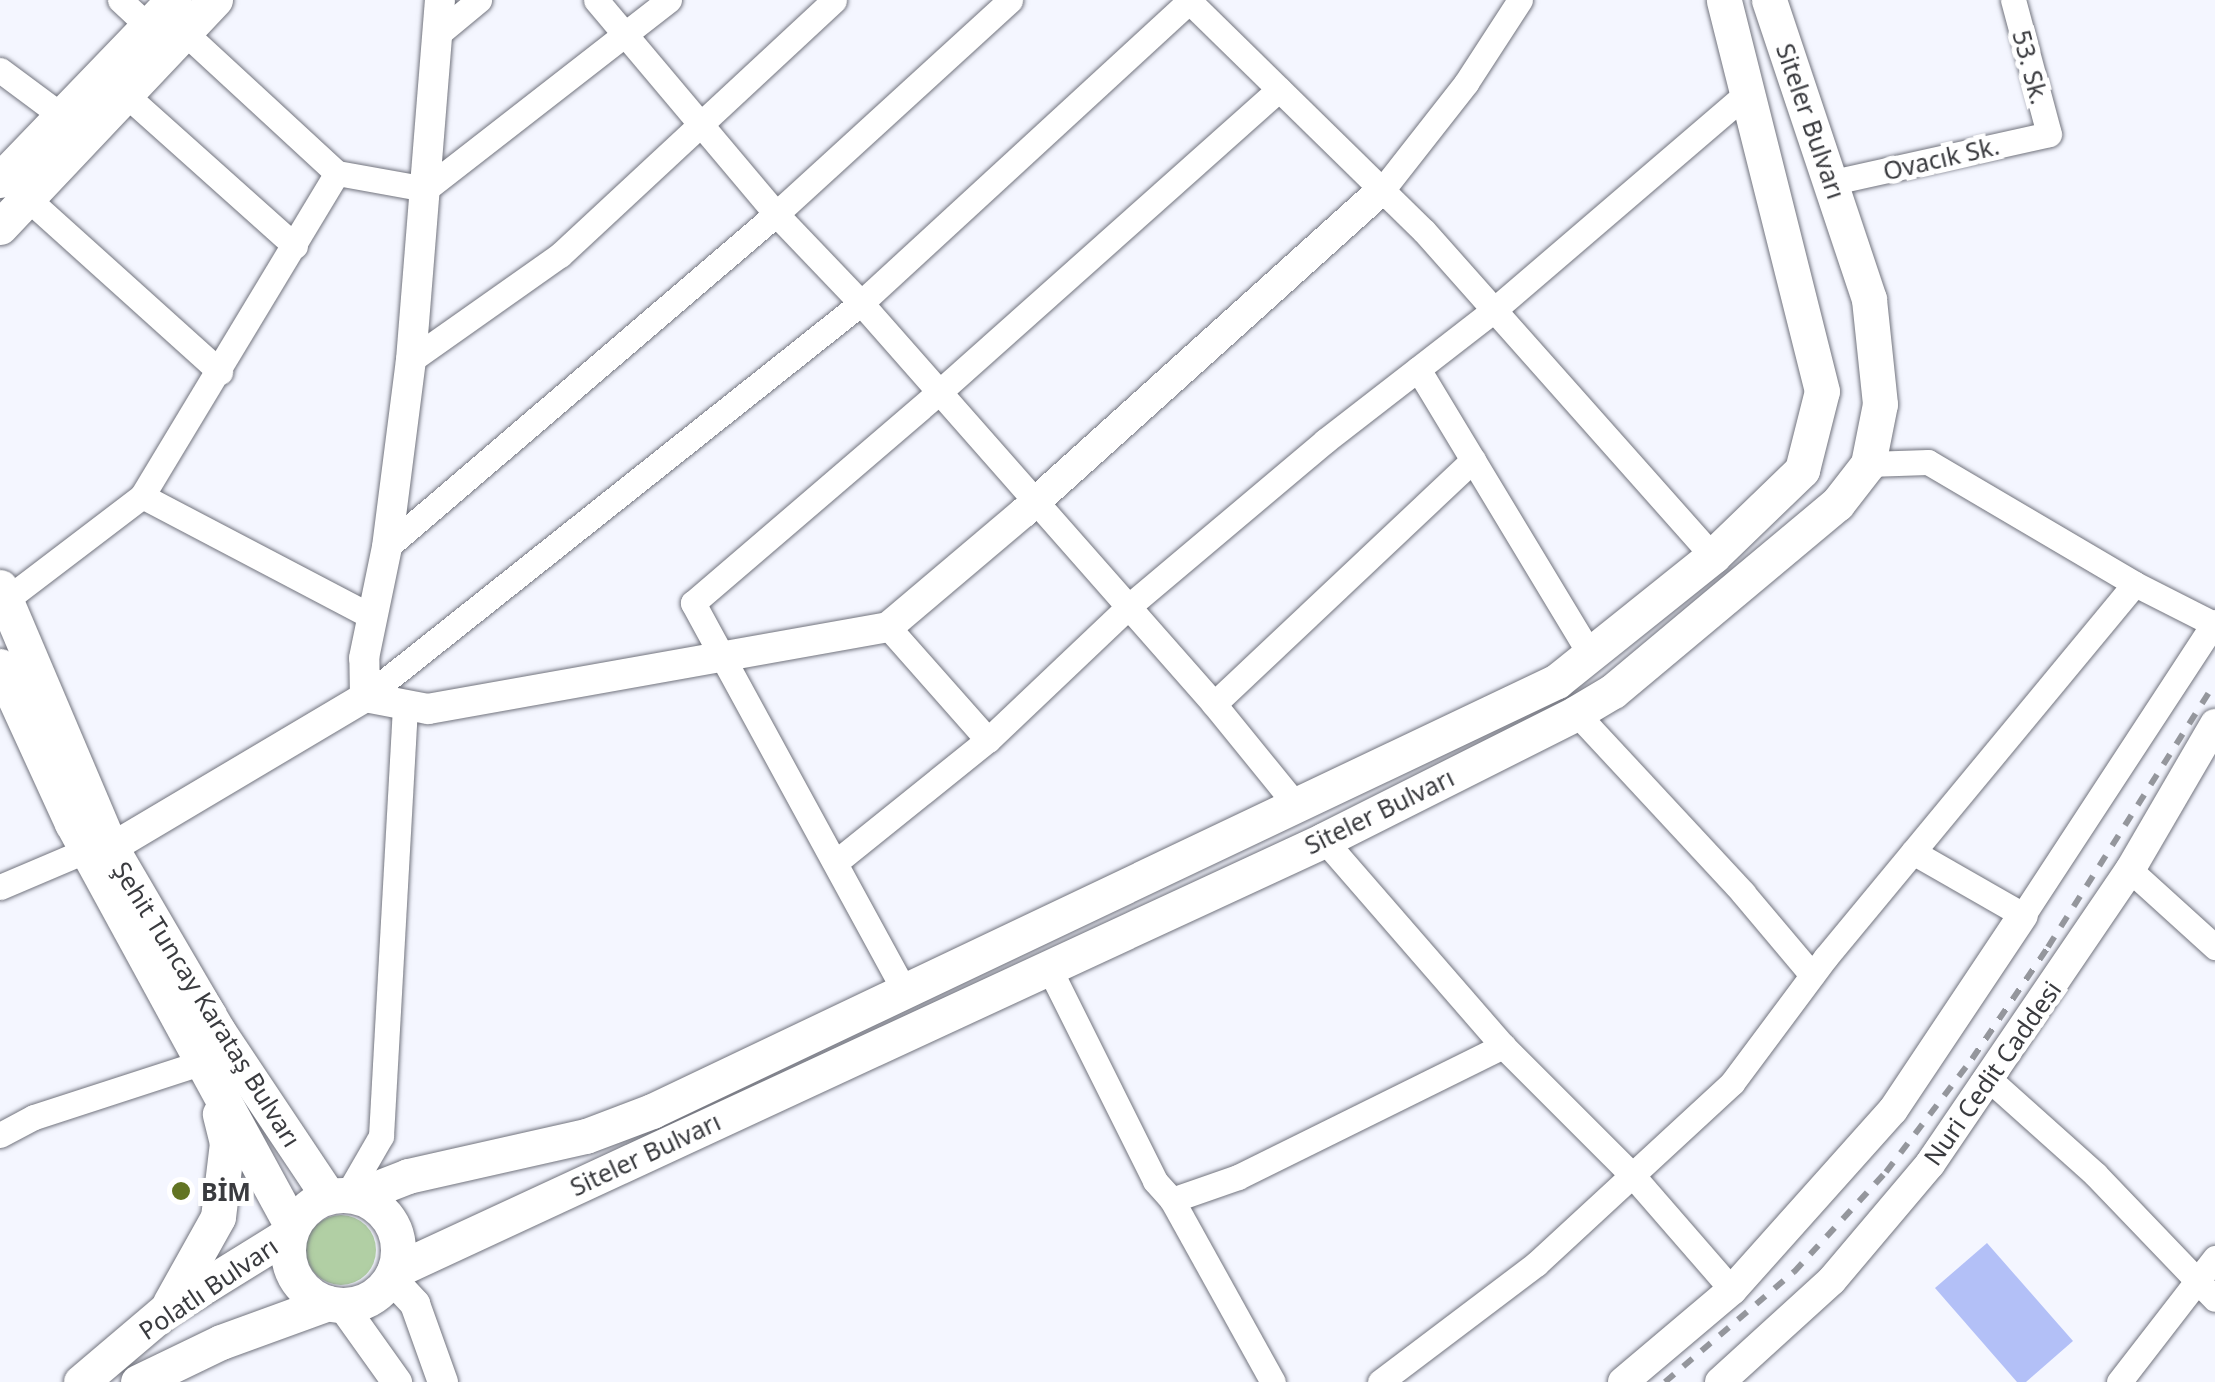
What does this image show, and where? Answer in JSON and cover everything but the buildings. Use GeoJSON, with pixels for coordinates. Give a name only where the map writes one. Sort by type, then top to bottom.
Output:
{"type":"FeatureCollection","features":[{"type":"Feature","properties":{"kind":"main road"},"geometry":{"type":"LineString","coordinates":[[0,227],[8,183],[62,116],[148,26],[215,0]]}},
{"type":"Feature","properties":{"kind":"main road","name":"Siteler Bulvarı"},"geometry":{"type":"LineString","coordinates":[[344,1196],[408,1176],[586,1136],[652,1111],[1557,681],[1592,658],[1713,556],[1802,470],[1822,391],[1724,0]]}},
{"type":"Feature","properties":{"kind":"main road","name":"Siteler Bulvarı"},"geometry":{"type":"LineString","coordinates":[[392,1274],[1324,840],[1576,712],[1612,691],[1836,504],[1868,464],[1880,404],[1869,299],[1834,182],[1769,0]]}},
{"type":"Feature","properties":{"kind":"main road"},"geometry":{"type":"LineString","coordinates":[[8,183],[125,94],[179,16]]}},
{"type":"Feature","properties":{"kind":"main road","name":"Şehit Tuncay Karataş Bulvarı"},"geometry":{"type":"LineString","coordinates":[[3,593],[99,849],[207,1076],[291,1230]]}},
{"type":"Feature","properties":{"kind":"main road","name":"Şehit Tuncay Karataş Bulvarı"},"geometry":{"type":"LineString","coordinates":[[0,666],[12,724],[218,1031],[344,1196]]}},
{"type":"Feature","properties":{"kind":"main road"},"geometry":{"type":"LineString","coordinates":[[166,1310],[218,1217],[227,1142],[207,1076]]}},
{"type":"Feature","properties":{"kind":"main road"},"geometry":{"type":"LineString","coordinates":[[344,1196],[384,1213],[398,1244],[392,1274],[370,1298],[335,1304],[300,1286],[291,1270],[291,1230],[312,1204],[344,1196]]}},
{"type":"Feature","properties":{"kind":"main road","name":"Polatlı Bulvarı"},"geometry":{"type":"LineString","coordinates":[[81,1382],[166,1310],[291,1230]]}},
{"type":"Feature","properties":{"kind":"main road","name":"Polatlı Bulvarı"},"geometry":{"type":"LineString","coordinates":[[138,1382],[221,1342],[335,1304]]}},
{"type":"Feature","properties":{"kind":"street"},"geometry":{"type":"LineString","coordinates":[[120,0],[148,26]]}},
{"type":"Feature","properties":{"kind":"street"},"geometry":{"type":"LineString","coordinates":[[365,697],[364,658],[386,547],[411,360],[440,0]]}},
{"type":"Feature","properties":{"kind":"street"},"geometry":{"type":"LineString","coordinates":[[439,33],[478,0]]}},
{"type":"Feature","properties":{"kind":"street"},"geometry":{"type":"LineString","coordinates":[[596,0],[776,214],[860,303],[1214,704],[1296,805]]}},
{"type":"Feature","properties":{"kind":"street"},"geometry":{"type":"LineString","coordinates":[[179,16],[338,173],[426,189],[669,0]]}},
{"type":"Feature","properties":{"kind":"street"},"geometry":{"type":"LineString","coordinates":[[411,360],[560,255],[834,0]]}},
{"type":"Feature","properties":{"kind":"street"},"geometry":{"type":"LineString","coordinates":[[386,547],[776,214],[1010,0]]}},
{"type":"Feature","properties":{"kind":"street"},"geometry":{"type":"LineString","coordinates":[[365,697],[428,709],[888,627],[1034,503],[1383,189],[1466,83],[1520,0]]}},
{"type":"Feature","properties":{"kind":"street","name":"53. Sk."},"geometry":{"type":"LineString","coordinates":[[2013,0],[2050,134]]}},
{"type":"Feature","properties":{"kind":"street"},"geometry":{"type":"LineString","coordinates":[[0,887],[99,849],[365,697],[860,303],[1188,1],[1383,189],[1495,309],[1713,556]]}},
{"type":"Feature","properties":{"kind":"street"},"geometry":{"type":"LineString","coordinates":[[1,72],[62,116]]}},
{"type":"Feature","properties":{"kind":"street"},"geometry":{"type":"LineString","coordinates":[[904,990],[693,603],[937,394],[1279,90]]}},
{"type":"Feature","properties":{"kind":"street"},"geometry":{"type":"LineString","coordinates":[[836,862],[988,740],[1128,607],[1495,309],[1748,92]]}},
{"type":"Feature","properties":{"kind":"street"},"geometry":{"type":"LineString","coordinates":[[125,94],[294,246]]}},
{"type":"Feature","properties":{"kind":"street","name":"Ovacık Sk."},"geometry":{"type":"LineString","coordinates":[[1834,182],[2050,134]]}},
{"type":"Feature","properties":{"kind":"street"},"geometry":{"type":"LineString","coordinates":[[3,593],[142,496],[338,173]]}},
{"type":"Feature","properties":{"kind":"street"},"geometry":{"type":"LineString","coordinates":[[8,183],[220,372]]}},
{"type":"Feature","properties":{"kind":"street"},"geometry":{"type":"LineString","coordinates":[[1418,369],[1592,658]]}},
{"type":"Feature","properties":{"kind":"street"},"geometry":{"type":"LineString","coordinates":[[1214,704],[1473,460]]}},
{"type":"Feature","properties":{"kind":"street"},"geometry":{"type":"LineString","coordinates":[[1623,1382],[1732,1290],[1893,1110],[2214,623],[2135,584],[1928,462],[1868,464]]}},
{"type":"Feature","properties":{"kind":"street"},"geometry":{"type":"LineString","coordinates":[[142,496],[372,617]]}},
{"type":"Feature","properties":{"kind":"street"},"geometry":{"type":"LineString","coordinates":[[1380,1382],[1536,1264],[1732,1083],[1812,976],[2135,584]]}},
{"type":"Feature","properties":{"kind":"street"},"geometry":{"type":"LineString","coordinates":[[888,627],[988,740]]}},
{"type":"Feature","properties":{"kind":"street"},"geometry":{"type":"LineString","coordinates":[[344,1196],[380,1136],[406,705]]}},
{"type":"Feature","properties":{"kind":"street"},"geometry":{"type":"LineString","coordinates":[[1576,712],[1744,894],[1812,976]]}},
{"type":"Feature","properties":{"kind":"street","name":"Nuri Cedit Caddesi"},"geometry":{"type":"LineString","coordinates":[[1720,1382],[1874,1234],[1990,1080],[2130,870],[2215,725]]}},
{"type":"Feature","properties":{"kind":"street"},"geometry":{"type":"LineString","coordinates":[[1324,840],[1503,1046],[1633,1176],[1732,1290]]}},
{"type":"Feature","properties":{"kind":"street"},"geometry":{"type":"LineString","coordinates":[[1913,852],[2023,914]]}},
{"type":"Feature","properties":{"kind":"street"},"geometry":{"type":"LineString","coordinates":[[2130,870],[2215,947]]}},
{"type":"Feature","properties":{"kind":"street"},"geometry":{"type":"LineString","coordinates":[[1049,968],[1156,1181],[1172,1200],[1273,1382]]}},
{"type":"Feature","properties":{"kind":"street"},"geometry":{"type":"LineString","coordinates":[[1172,1200],[1238,1177],[1503,1046]]}},
{"type":"Feature","properties":{"kind":"street"},"geometry":{"type":"LineString","coordinates":[[0,1135],[34,1118],[207,1076]]}},
{"type":"Feature","properties":{"kind":"street"},"geometry":{"type":"LineString","coordinates":[[1990,1080],[2095,1174],[2207,1289]]}},
{"type":"Feature","properties":{"kind":"street"},"geometry":{"type":"LineString","coordinates":[[2119,1382],[2207,1289],[2215,1258]]}},
{"type":"Feature","properties":{"kind":"street"},"geometry":{"type":"LineString","coordinates":[[392,1274],[416,1304],[443,1382]]}},
{"type":"Feature","properties":{"kind":"street"},"geometry":{"type":"LineString","coordinates":[[335,1304],[397,1382]]}},
{"type":"Feature","properties":{"kind":"green space"},"geometry":{"type":"Polygon","coordinates":[[[341,1215],[366,1225],[376,1250],[366,1275],[341,1285],[316,1275],[306,1250],[316,1225],[341,1215]]]}},
{"type":"Feature","properties":{"kind":"railway"},"geometry":{"type":"LineString","coordinates":[[1665,1382],[1794,1272],[1886,1172],[1972,1059],[2048,947],[2215,683]]}},
{"type":"Feature","properties":{"kind":"place","name":"BİM"},"geometry":{"type":"Point","coordinates":[181,1191]}}]}
